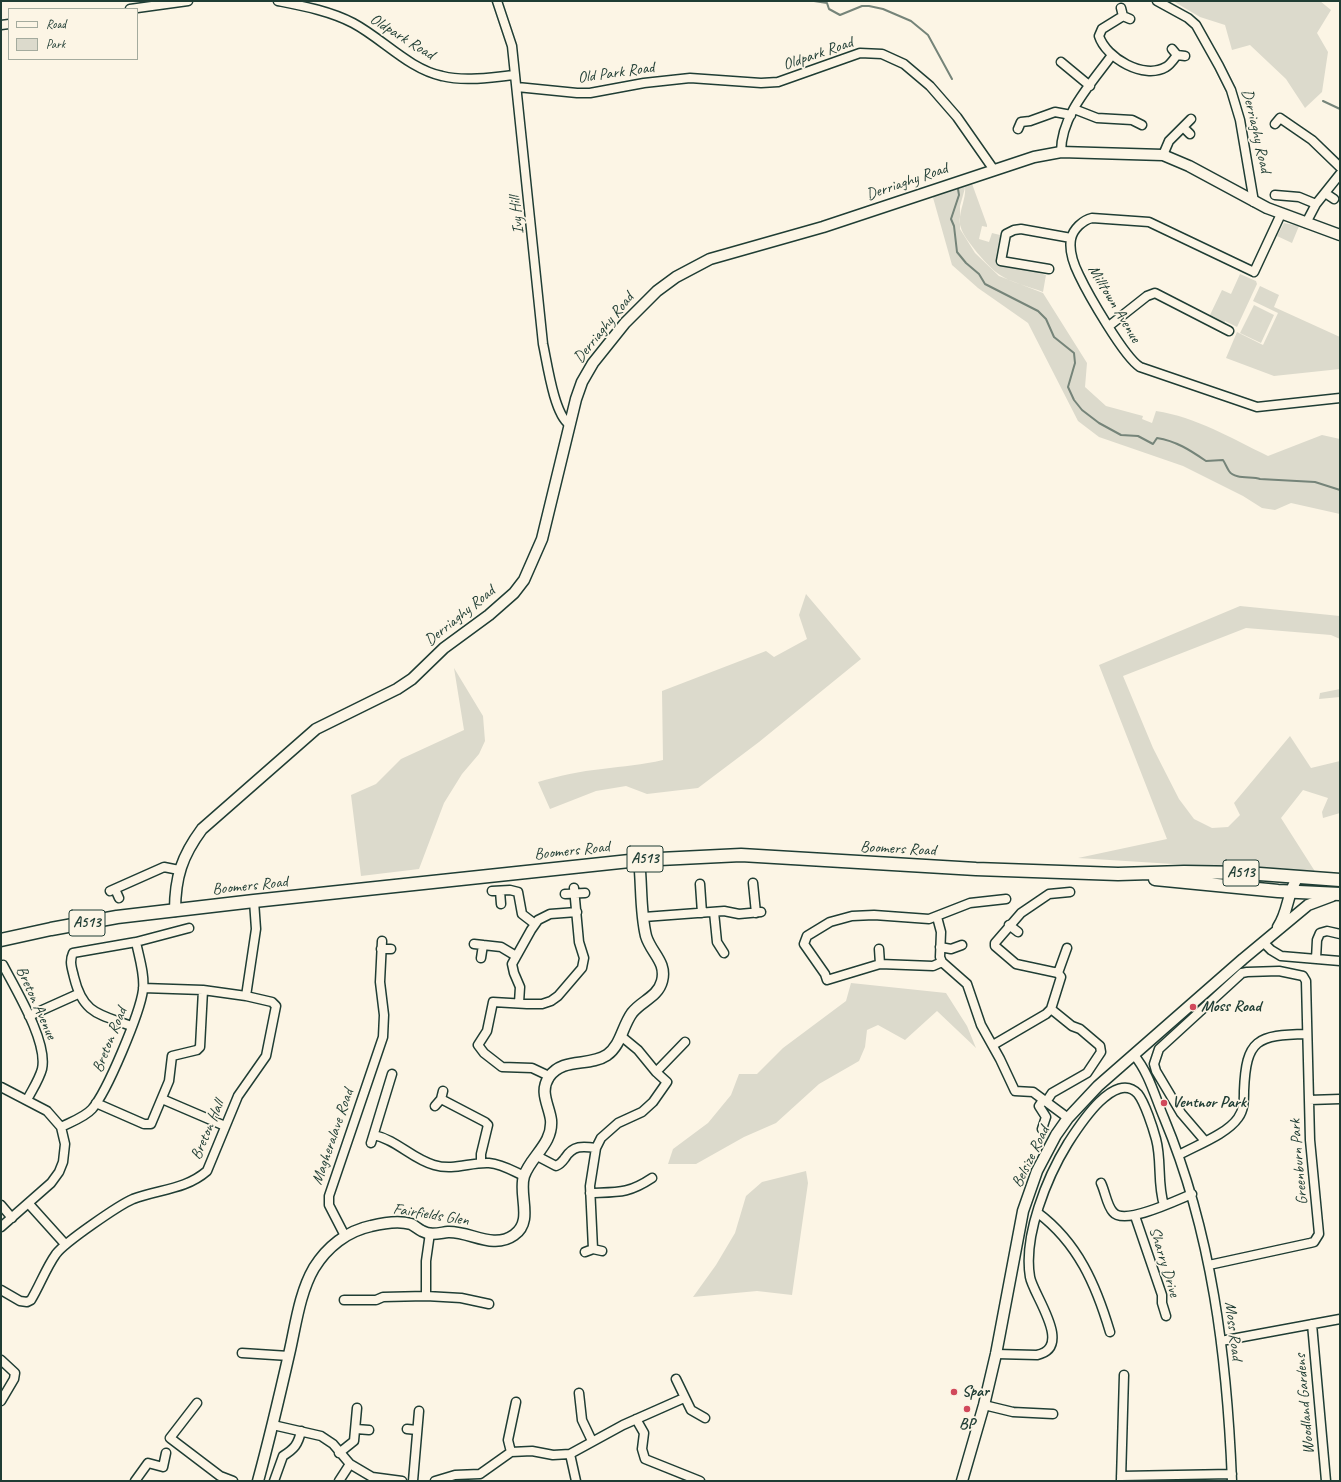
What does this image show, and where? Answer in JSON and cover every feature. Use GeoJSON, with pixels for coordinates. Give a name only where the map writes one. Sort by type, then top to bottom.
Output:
{"type":"FeatureCollection","features":[{"type":"Feature","properties":{"kind":"main road","name":"Boomers Road"},"geometry":{"type":"LineString","coordinates":[[175,911],[254,901],[639,860],[742,855],[976,869],[1118,874],[1246,873],[1295,886]]}},
{"type":"Feature","properties":{"kind":"main road","name":"Boomers Road"},"geometry":{"type":"LineString","coordinates":[[1118,874],[1186,883],[1295,886]]}},
{"type":"Feature","properties":{"kind":"main road","name":"A513"},"geometry":{"type":"LineString","coordinates":[[1295,886],[1340,880]]}},
{"type":"Feature","properties":{"kind":"main road","name":"A513"},"geometry":{"type":"LineString","coordinates":[[1295,886],[1340,894]]}},
{"type":"Feature","properties":{"kind":"main road","name":"A513"},"geometry":{"type":"LineString","coordinates":[[1,940],[117,917],[175,911]]}},
{"type":"Feature","properties":{"kind":"street"},"geometry":{"type":"LineString","coordinates":[[137,8],[188,1]]}},
{"type":"Feature","properties":{"kind":"street","name":"Oldpark Road"},"geometry":{"type":"LineString","coordinates":[[278,1],[327,13],[354,23],[418,66],[440,76],[481,78],[515,75]]}},
{"type":"Feature","properties":{"kind":"street","name":"Ivy Hill"},"geometry":{"type":"LineString","coordinates":[[497,1],[512,46],[543,344],[551,382],[561,414],[569,424]]}},
{"type":"Feature","properties":{"kind":"street","name":"Derriaghy Road"},"geometry":{"type":"LineString","coordinates":[[1157,1],[1188,18],[1196,25],[1231,90],[1245,140],[1254,202]]}},
{"type":"Feature","properties":{"kind":"street"},"geometry":{"type":"LineString","coordinates":[[1125,14],[1102,29],[1099,36],[1102,44],[1112,56],[1137,69],[1155,71],[1167,67],[1174,52],[1186,56]]}},
{"type":"Feature","properties":{"kind":"street","name":"Oldpark Road"},"geometry":{"type":"LineString","coordinates":[[696,78],[761,83],[778,82],[860,53],[882,54],[904,64],[930,86],[957,117],[994,170]]}},
{"type":"Feature","properties":{"kind":"street"},"geometry":{"type":"LineString","coordinates":[[1061,152],[1063,132],[1072,112],[1112,56]]}},
{"type":"Feature","properties":{"kind":"street"},"geometry":{"type":"LineString","coordinates":[[1061,62],[1090,86]]}},
{"type":"Feature","properties":{"kind":"street"},"geometry":{"type":"LineString","coordinates":[[1062,75],[1068,68]]}},
{"type":"Feature","properties":{"kind":"street","name":"Old Park Road"},"geometry":{"type":"LineString","coordinates":[[517,87],[590,93],[644,83],[696,78]]}},
{"type":"Feature","properties":{"kind":"street"},"geometry":{"type":"LineString","coordinates":[[1018,129],[1021,122],[1030,121],[1055,112],[1072,112],[1097,118],[1133,117],[1142,125]]}},
{"type":"Feature","properties":{"kind":"street"},"geometry":{"type":"LineString","coordinates":[[1275,124],[1280,118],[1312,140],[1340,167]]}},
{"type":"Feature","properties":{"kind":"street"},"geometry":{"type":"LineString","coordinates":[[1163,155],[1169,141],[1191,119]]}},
{"type":"Feature","properties":{"kind":"street"},"geometry":{"type":"LineString","coordinates":[[1183,127],[1190,134]]}},
{"type":"Feature","properties":{"kind":"street","name":"Derriaghy Road"},"geometry":{"type":"LineString","coordinates":[[175,911],[175,891],[179,870],[190,845],[202,829],[316,729],[397,689],[412,679],[444,648],[489,615],[514,593],[524,580],[542,539],[569,424],[582,382],[593,363],[642,305],[676,277],[710,259],[823,227],[1034,157],[1061,152],[1163,155],[1190,166],[1254,202],[1281,214],[1340,235]]}},
{"type":"Feature","properties":{"kind":"street"},"geometry":{"type":"LineString","coordinates":[[1306,223],[1316,204],[1340,174]]}},
{"type":"Feature","properties":{"kind":"street"},"geometry":{"type":"LineString","coordinates":[[1325,193],[1334,199]]}},
{"type":"Feature","properties":{"kind":"street"},"geometry":{"type":"LineString","coordinates":[[1275,195],[1299,197],[1316,204]]}},
{"type":"Feature","properties":{"kind":"street"},"geometry":{"type":"LineString","coordinates":[[1049,269],[1001,261],[1006,234],[1014,230],[1021,229],[1071,238],[1081,224],[1092,218],[1149,222],[1254,272],[1281,214]]}},
{"type":"Feature","properties":{"kind":"street","name":"Milltown Avenue"},"geometry":{"type":"LineString","coordinates":[[1071,238],[1072,254],[1078,274],[1133,363],[1140,367],[1258,407],[1340,398]]}},
{"type":"Feature","properties":{"kind":"street"},"geometry":{"type":"LineString","coordinates":[[1149,286],[1155,293],[1229,331]]}},
{"type":"Feature","properties":{"kind":"street"},"geometry":{"type":"LineString","coordinates":[[1109,326],[1147,296],[1155,293]]}},
{"type":"Feature","properties":{"kind":"street"},"geometry":{"type":"LineString","coordinates":[[392,1074],[373,1138],[392,1141],[419,1159],[433,1165],[447,1168],[481,1164],[500,1165],[524,1176],[547,1140],[551,1128],[544,1093],[549,1076],[566,1065],[595,1060],[607,1055],[617,1045],[633,1012],[655,994],[663,978],[662,965],[648,941],[644,917],[639,860]]}},
{"type":"Feature","properties":{"kind":"street"},"geometry":{"type":"LineString","coordinates":[[119,898],[112,890],[164,867],[179,870]]}},
{"type":"Feature","properties":{"kind":"street"},"geometry":{"type":"LineString","coordinates":[[644,917],[714,912],[758,913],[751,893],[753,883]]}},
{"type":"Feature","properties":{"kind":"street"},"geometry":{"type":"LineString","coordinates":[[700,884],[702,913]]}},
{"type":"Feature","properties":{"kind":"street"},"geometry":{"type":"LineString","coordinates":[[1295,886],[1301,905],[1297,914]]}},
{"type":"Feature","properties":{"kind":"street","name":"Belsize Road"},"geometry":{"type":"LineString","coordinates":[[1275,932],[1284,916],[1295,886]]}},
{"type":"Feature","properties":{"kind":"street"},"geometry":{"type":"LineString","coordinates":[[501,904],[496,891],[510,890],[518,892],[522,914],[535,924]]}},
{"type":"Feature","properties":{"kind":"street"},"geometry":{"type":"LineString","coordinates":[[565,894],[574,891],[585,893]]}},
{"type":"Feature","properties":{"kind":"street"},"geometry":{"type":"LineString","coordinates":[[549,1076],[532,1068],[502,1067],[478,1047],[478,1043],[487,1031],[490,1024],[490,1009],[493,1002],[542,1004],[551,1001],[558,996],[582,968],[584,958],[579,942],[574,891]]}},
{"type":"Feature","properties":{"kind":"street"},"geometry":{"type":"LineString","coordinates":[[1058,973],[1016,964],[995,946],[995,942],[1009,924],[1021,913],[1049,894],[1070,892]]}},
{"type":"Feature","properties":{"kind":"street","name":"Belsize Road"},"geometry":{"type":"LineString","coordinates":[[962,1481],[984,1405],[996,1354],[1018,1237],[1029,1190],[1047,1151],[1068,1118],[1098,1086],[1275,932],[1315,901],[1340,894]]}},
{"type":"Feature","properties":{"kind":"street"},"geometry":{"type":"LineString","coordinates":[[942,962],[933,966],[880,964],[827,980],[826,974],[804,944],[807,936],[830,922],[852,916],[874,915],[929,919],[937,917],[958,906],[970,903],[1006,899]]}},
{"type":"Feature","properties":{"kind":"street"},"geometry":{"type":"LineString","coordinates":[[246,996],[256,929],[254,901]]}},
{"type":"Feature","properties":{"kind":"street"},"geometry":{"type":"LineString","coordinates":[[519,1003],[520,987],[512,964],[535,924],[538,920],[550,914],[577,912]]}},
{"type":"Feature","properties":{"kind":"street"},"geometry":{"type":"LineString","coordinates":[[714,912],[717,942],[724,953]]}},
{"type":"Feature","properties":{"kind":"street"},"geometry":{"type":"LineString","coordinates":[[937,917],[941,932],[940,947],[942,962],[967,984],[981,1025],[993,1045],[1015,1091],[1033,1092],[1068,1118]]}},
{"type":"Feature","properties":{"kind":"street"},"geometry":{"type":"LineString","coordinates":[[1009,924],[1018,932]]}},
{"type":"Feature","properties":{"kind":"street"},"geometry":{"type":"LineString","coordinates":[[131,1026],[93,1011],[85,1005],[78,994],[70,961],[73,953],[188,931]]}},
{"type":"Feature","properties":{"kind":"street"},"geometry":{"type":"LineString","coordinates":[[1316,960],[1317,940],[1320,933],[1327,931],[1340,934]]}},
{"type":"Feature","properties":{"kind":"street","name":"Breton Road"},"geometry":{"type":"LineString","coordinates":[[61,1127],[83,1116],[96,1103],[115,1068],[141,1001],[143,988],[140,960],[136,942]]}},
{"type":"Feature","properties":{"kind":"street"},"geometry":{"type":"LineString","coordinates":[[1263,942],[1270,950],[1281,956],[1340,961]]}},
{"type":"Feature","properties":{"kind":"street"},"geometry":{"type":"LineString","coordinates":[[474,944],[505,948],[516,956]]}},
{"type":"Feature","properties":{"kind":"street"},"geometry":{"type":"LineString","coordinates":[[940,947],[951,949],[962,944]]}},
{"type":"Feature","properties":{"kind":"street","name":"Magheralave Road"},"geometry":{"type":"LineString","coordinates":[[345,1236],[331,1209],[329,1196],[383,1037],[384,1015],[380,982],[381,945],[391,949]]}},
{"type":"Feature","properties":{"kind":"street"},"geometry":{"type":"LineString","coordinates":[[481,958],[483,945]]}},
{"type":"Feature","properties":{"kind":"street"},"geometry":{"type":"LineString","coordinates":[[993,1045],[1046,1014],[1051,1009],[1061,977],[1058,973],[1067,948]]}},
{"type":"Feature","properties":{"kind":"street"},"geometry":{"type":"LineString","coordinates":[[879,949],[880,964]]}},
{"type":"Feature","properties":{"kind":"street","name":"Breton Avenue"},"geometry":{"type":"LineString","coordinates":[[1,966],[3,965],[29,1016],[42,1054],[42,1068],[26,1100]]}},
{"type":"Feature","properties":{"kind":"street","name":"Greenburn Park"},"geometry":{"type":"LineString","coordinates":[[1205,1141],[1181,1113],[1156,1071],[1154,1064],[1159,1049],[1242,973],[1273,971],[1299,974],[1305,978],[1306,981],[1310,1140],[1319,1228],[1317,1238],[1310,1243],[1209,1265]]}},
{"type":"Feature","properties":{"kind":"street","name":"Breton Hall"},"geometry":{"type":"LineString","coordinates":[[1,1290],[20,1301],[28,1302],[31,1300],[56,1255],[65,1244],[126,1203],[181,1187],[197,1179],[207,1171],[238,1096],[266,1056],[276,1006],[272,1002],[246,996],[203,990],[143,988]]}},
{"type":"Feature","properties":{"kind":"street"},"geometry":{"type":"LineString","coordinates":[[96,1103],[144,1124],[151,1124],[169,1081],[172,1056],[197,1050],[200,1047],[203,990]]}},
{"type":"Feature","properties":{"kind":"street"},"geometry":{"type":"LineString","coordinates":[[29,1016],[78,994]]}},
{"type":"Feature","properties":{"kind":"street"},"geometry":{"type":"LineString","coordinates":[[1042,1129],[1046,1118],[1039,1106],[1052,1093],[1087,1073],[1101,1052],[1100,1046],[1080,1029],[1072,1026],[1051,1009]]}},
{"type":"Feature","properties":{"kind":"street"},"geometry":{"type":"LineString","coordinates":[[1179,1155],[1226,1129],[1239,1117],[1244,1102],[1246,1060],[1254,1046],[1265,1038],[1274,1035],[1307,1034]]}},
{"type":"Feature","properties":{"kind":"street"},"geometry":{"type":"LineString","coordinates":[[602,1251],[589,1251],[590,1193],[596,1148],[602,1138],[618,1123],[642,1112],[653,1102],[667,1082],[656,1072],[638,1050],[621,1036]]}},
{"type":"Feature","properties":{"kind":"street"},"geometry":{"type":"LineString","coordinates":[[656,1072],[685,1042]]}},
{"type":"Feature","properties":{"kind":"street","name":"Moss Road"},"geometry":{"type":"LineString","coordinates":[[1134,1055],[1147,1077],[1179,1155],[1192,1194],[1209,1265],[1221,1341],[1232,1478]]}},
{"type":"Feature","properties":{"kind":"street"},"geometry":{"type":"LineString","coordinates":[[1,1087],[46,1111],[61,1127],[64,1144],[63,1162],[59,1172],[51,1183],[29,1204],[1,1227]]}},
{"type":"Feature","properties":{"kind":"street"},"geometry":{"type":"LineString","coordinates":[[996,1354],[1043,1354],[1051,1344],[1051,1332],[1046,1313],[1030,1278],[1029,1251],[1038,1213],[1048,1182],[1060,1157],[1080,1124],[1089,1112],[1111,1092],[1118,1088],[1126,1087],[1133,1090],[1142,1100],[1156,1139],[1160,1186],[1164,1204]]}},
{"type":"Feature","properties":{"kind":"street"},"geometry":{"type":"LineString","coordinates":[[162,1099],[225,1126]]}},
{"type":"Feature","properties":{"kind":"street"},"geometry":{"type":"LineString","coordinates":[[440,1099],[485,1122],[488,1125],[481,1154],[481,1164]]}},
{"type":"Feature","properties":{"kind":"street"},"geometry":{"type":"LineString","coordinates":[[1309,1100],[1340,1099]]}},
{"type":"Feature","properties":{"kind":"street"},"geometry":{"type":"LineString","coordinates":[[537,1156],[556,1166],[561,1164],[572,1150],[579,1146],[596,1148]]}},
{"type":"Feature","properties":{"kind":"street","name":"Fairfields Glen"},"geometry":{"type":"LineString","coordinates":[[345,1236],[365,1227],[389,1223],[410,1224],[421,1231],[436,1234],[448,1232],[496,1241],[508,1238],[518,1232],[523,1222],[525,1212],[522,1188],[524,1176]]}},
{"type":"Feature","properties":{"kind":"street"},"geometry":{"type":"LineString","coordinates":[[590,1193],[625,1192],[638,1188],[652,1178]]}},
{"type":"Feature","properties":{"kind":"street","name":"Sharry Drive"},"geometry":{"type":"LineString","coordinates":[[1102,1183],[1113,1212],[1119,1216],[1135,1216],[1192,1194]]}},
{"type":"Feature","properties":{"kind":"street"},"geometry":{"type":"LineString","coordinates":[[29,1204],[65,1244]]}},
{"type":"Feature","properties":{"kind":"street"},"geometry":{"type":"LineString","coordinates":[[1,1205],[12,1218]]}},
{"type":"Feature","properties":{"kind":"street"},"geometry":{"type":"LineString","coordinates":[[1038,1213],[1050,1222],[1084,1264],[1099,1296],[1110,1332]]}},
{"type":"Feature","properties":{"kind":"street","name":"Sharry Drive"},"geometry":{"type":"LineString","coordinates":[[1135,1216],[1162,1295],[1162,1303],[1166,1316]]}},
{"type":"Feature","properties":{"kind":"street"},"geometry":{"type":"LineString","coordinates":[[426,1296],[426,1261],[430,1233]]}},
{"type":"Feature","properties":{"kind":"street"},"geometry":{"type":"LineString","coordinates":[[258,1481],[273,1426],[308,1280],[323,1256],[345,1236]]}},
{"type":"Feature","properties":{"kind":"street"},"geometry":{"type":"LineString","coordinates":[[344,1300],[376,1300],[383,1296],[426,1296],[461,1298],[489,1304]]}},
{"type":"Feature","properties":{"kind":"street"},"geometry":{"type":"LineString","coordinates":[[1221,1341],[1340,1319]]}},
{"type":"Feature","properties":{"kind":"street","name":"Woodland Gardens"},"geometry":{"type":"LineString","coordinates":[[1312,1324],[1326,1481]]}},
{"type":"Feature","properties":{"kind":"street"},"geometry":{"type":"LineString","coordinates":[[242,1353],[289,1356]]}},
{"type":"Feature","properties":{"kind":"street"},"geometry":{"type":"LineString","coordinates":[[1,1360],[16,1373],[1,1401]]}},
{"type":"Feature","properties":{"kind":"street"},"geometry":{"type":"LineString","coordinates":[[1124,1375],[1121,1479],[1232,1478]]}},
{"type":"Feature","properties":{"kind":"street"},"geometry":{"type":"LineString","coordinates":[[676,1379],[691,1410],[705,1418]]}},
{"type":"Feature","properties":{"kind":"street"},"geometry":{"type":"LineString","coordinates":[[579,1393],[584,1411],[582,1420],[592,1441]]}},
{"type":"Feature","properties":{"kind":"street"},"geometry":{"type":"LineString","coordinates":[[435,1481],[455,1475],[481,1477],[510,1452],[532,1451],[553,1455],[570,1454],[592,1441],[684,1398]]}},
{"type":"Feature","properties":{"kind":"street"},"geometry":{"type":"LineString","coordinates":[[197,1403],[170,1438],[220,1476],[233,1481]]}},
{"type":"Feature","properties":{"kind":"street"},"geometry":{"type":"LineString","coordinates":[[984,1405],[1013,1412],[1054,1414]]}},
{"type":"Feature","properties":{"kind":"street"},"geometry":{"type":"LineString","coordinates":[[510,1452],[508,1440],[513,1407]]}},
{"type":"Feature","properties":{"kind":"street"},"geometry":{"type":"LineString","coordinates":[[339,1453],[354,1441],[357,1408]]}},
{"type":"Feature","properties":{"kind":"street"},"geometry":{"type":"LineString","coordinates":[[413,1481],[419,1411]]}},
{"type":"Feature","properties":{"kind":"street"},"geometry":{"type":"LineString","coordinates":[[636,1420],[644,1433],[642,1448],[644,1459],[684,1478],[700,1481]]}},
{"type":"Feature","properties":{"kind":"street"},"geometry":{"type":"LineString","coordinates":[[273,1426],[321,1436],[333,1444],[339,1453],[350,1464],[372,1477],[402,1481]]}},
{"type":"Feature","properties":{"kind":"street"},"geometry":{"type":"LineString","coordinates":[[356,1429],[369,1430]]}},
{"type":"Feature","properties":{"kind":"street"},"geometry":{"type":"LineString","coordinates":[[407,1429],[418,1430]]}},
{"type":"Feature","properties":{"kind":"street"},"geometry":{"type":"LineString","coordinates":[[274,1481],[283,1456],[295,1448],[299,1442],[301,1431]]}},
{"type":"Feature","properties":{"kind":"street"},"geometry":{"type":"LineString","coordinates":[[135,1481],[148,1463],[163,1467],[166,1453]]}},
{"type":"Feature","properties":{"kind":"street"},"geometry":{"type":"LineString","coordinates":[[570,1454],[576,1481]]}},
{"type":"Feature","properties":{"kind":"street"},"geometry":{"type":"LineString","coordinates":[[339,1481],[350,1464]]}},
{"type":"Feature","properties":{"kind":"green space"},"geometry":{"type":"Polygon","coordinates":[[[1173,1],[1320,1],[1331,10],[1317,33],[1328,52],[1322,92],[1305,108],[1286,79],[1250,45],[1232,50],[1225,25],[1200,17],[1173,1]]]}},
{"type":"Feature","properties":{"kind":"green space"},"geometry":{"type":"Polygon","coordinates":[[[971,181],[987,225],[987,227],[982,226],[979,239],[989,242],[992,233],[1000,235],[1002,239],[999,262],[1039,270],[1039,273],[1046,275],[1043,292],[1004,278],[984,260],[963,233],[960,217],[965,194],[964,183],[971,181]]]}},
{"type":"Feature","properties":{"kind":"green space"},"geometry":{"type":"Polygon","coordinates":[[[963,183],[965,188],[960,206],[960,229],[975,253],[999,276],[1043,293],[1087,363],[1085,387],[1106,406],[1143,416],[1142,419],[1152,423],[1156,411],[1185,418],[1213,429],[1268,456],[1322,435],[1340,439],[1340,514],[1291,503],[1275,510],[1262,508],[1243,496],[1183,466],[1099,437],[1078,421],[1028,323],[978,288],[952,265],[932,194],[963,183]]]}},
{"type":"Feature","properties":{"kind":"green space"},"geometry":{"type":"Polygon","coordinates":[[[1259,199],[1261,199],[1303,214],[1299,215],[1259,199]]]}},
{"type":"Feature","properties":{"kind":"green space"},"geometry":{"type":"Polygon","coordinates":[[[1284,223],[1299,226],[1292,243],[1277,236],[1284,223]]]}},
{"type":"Feature","properties":{"kind":"green space"},"geometry":{"type":"Polygon","coordinates":[[[1240,274],[1256,281],[1257,284],[1237,327],[1225,321],[1224,324],[1209,317],[1222,290],[1231,294],[1240,274]]]}},
{"type":"Feature","properties":{"kind":"green space"},"geometry":{"type":"Polygon","coordinates":[[[1260,286],[1279,295],[1274,307],[1340,337],[1340,369],[1274,376],[1226,358],[1237,332],[1263,345],[1278,313],[1253,301],[1260,286]]]}},
{"type":"Feature","properties":{"kind":"green space"},"geometry":{"type":"Polygon","coordinates":[[[1254,305],[1274,315],[1261,343],[1240,333],[1254,305]]]}},
{"type":"Feature","properties":{"kind":"green space"},"geometry":{"type":"Polygon","coordinates":[[[806,594],[861,659],[759,742],[698,788],[647,794],[626,786],[596,791],[550,809],[538,782],[578,772],[663,760],[662,691],[766,651],[774,657],[807,639],[799,615],[806,594]]]}},
{"type":"Feature","properties":{"kind":"green space"},"geometry":{"type":"Polygon","coordinates":[[[1240,606],[1340,616],[1340,639],[1331,635],[1246,628],[1123,676],[1153,748],[1179,799],[1194,819],[1212,828],[1228,827],[1240,815],[1234,803],[1290,736],[1311,768],[1340,761],[1340,813],[1323,818],[1322,812],[1328,798],[1303,790],[1281,818],[1316,873],[1078,858],[1167,839],[1099,665],[1240,606]]]}},
{"type":"Feature","properties":{"kind":"green space"},"geometry":{"type":"Polygon","coordinates":[[[454,668],[483,716],[485,741],[479,754],[462,774],[444,803],[419,869],[361,876],[351,795],[376,784],[401,759],[464,730],[454,668]]]}},
{"type":"Feature","properties":{"kind":"green space"},"geometry":{"type":"Polygon","coordinates":[[[1340,689],[1340,697],[1319,699],[1320,693],[1340,689]]]}},
{"type":"Feature","properties":{"kind":"green space"},"geometry":{"type":"Polygon","coordinates":[[[851,983],[946,993],[967,1026],[976,1048],[937,1011],[905,1040],[878,1025],[867,1030],[865,1047],[859,1061],[819,1084],[776,1123],[744,1137],[696,1164],[668,1164],[673,1149],[708,1123],[731,1095],[739,1074],[757,1074],[783,1048],[846,1001],[851,983]]]}},
{"type":"Feature","properties":{"kind":"green space"},"geometry":{"type":"Polygon","coordinates":[[[806,1171],[808,1183],[792,1295],[757,1291],[693,1297],[716,1265],[735,1233],[746,1196],[762,1182],[806,1171]]]}},
{"type":"Feature","properties":{"kind":"waterway"},"geometry":{"type":"LineString","coordinates":[[814,1],[827,3],[829,9],[840,15],[862,6],[869,6],[883,9],[911,21],[928,35],[952,79]]}},
{"type":"Feature","properties":{"kind":"waterway"},"geometry":{"type":"LineString","coordinates":[[1323,101],[1340,109]]}},
{"type":"Feature","properties":{"kind":"waterway"},"geometry":{"type":"LineString","coordinates":[[958,189],[959,195],[951,219],[954,226],[957,252],[966,263],[979,274],[985,284],[1038,311],[1046,319],[1054,337],[1074,353],[1075,363],[1068,387],[1074,400],[1082,410],[1099,423],[1121,435],[1138,436],[1153,444],[1157,438],[1164,439],[1183,446],[1206,461],[1223,460],[1229,471],[1235,476],[1315,482],[1340,490]]}},
{"type":"Feature","properties":{"kind":"place","name":"Moss Road"},"geometry":{"type":"Point","coordinates":[1193,1007]}},
{"type":"Feature","properties":{"kind":"place","name":"Ventnor Park"},"geometry":{"type":"Point","coordinates":[1164,1103]}},
{"type":"Feature","properties":{"kind":"place","name":"Spar"},"geometry":{"type":"Point","coordinates":[954,1392]}},
{"type":"Feature","properties":{"kind":"place","name":"BP"},"geometry":{"type":"Point","coordinates":[967,1409]}}]}
